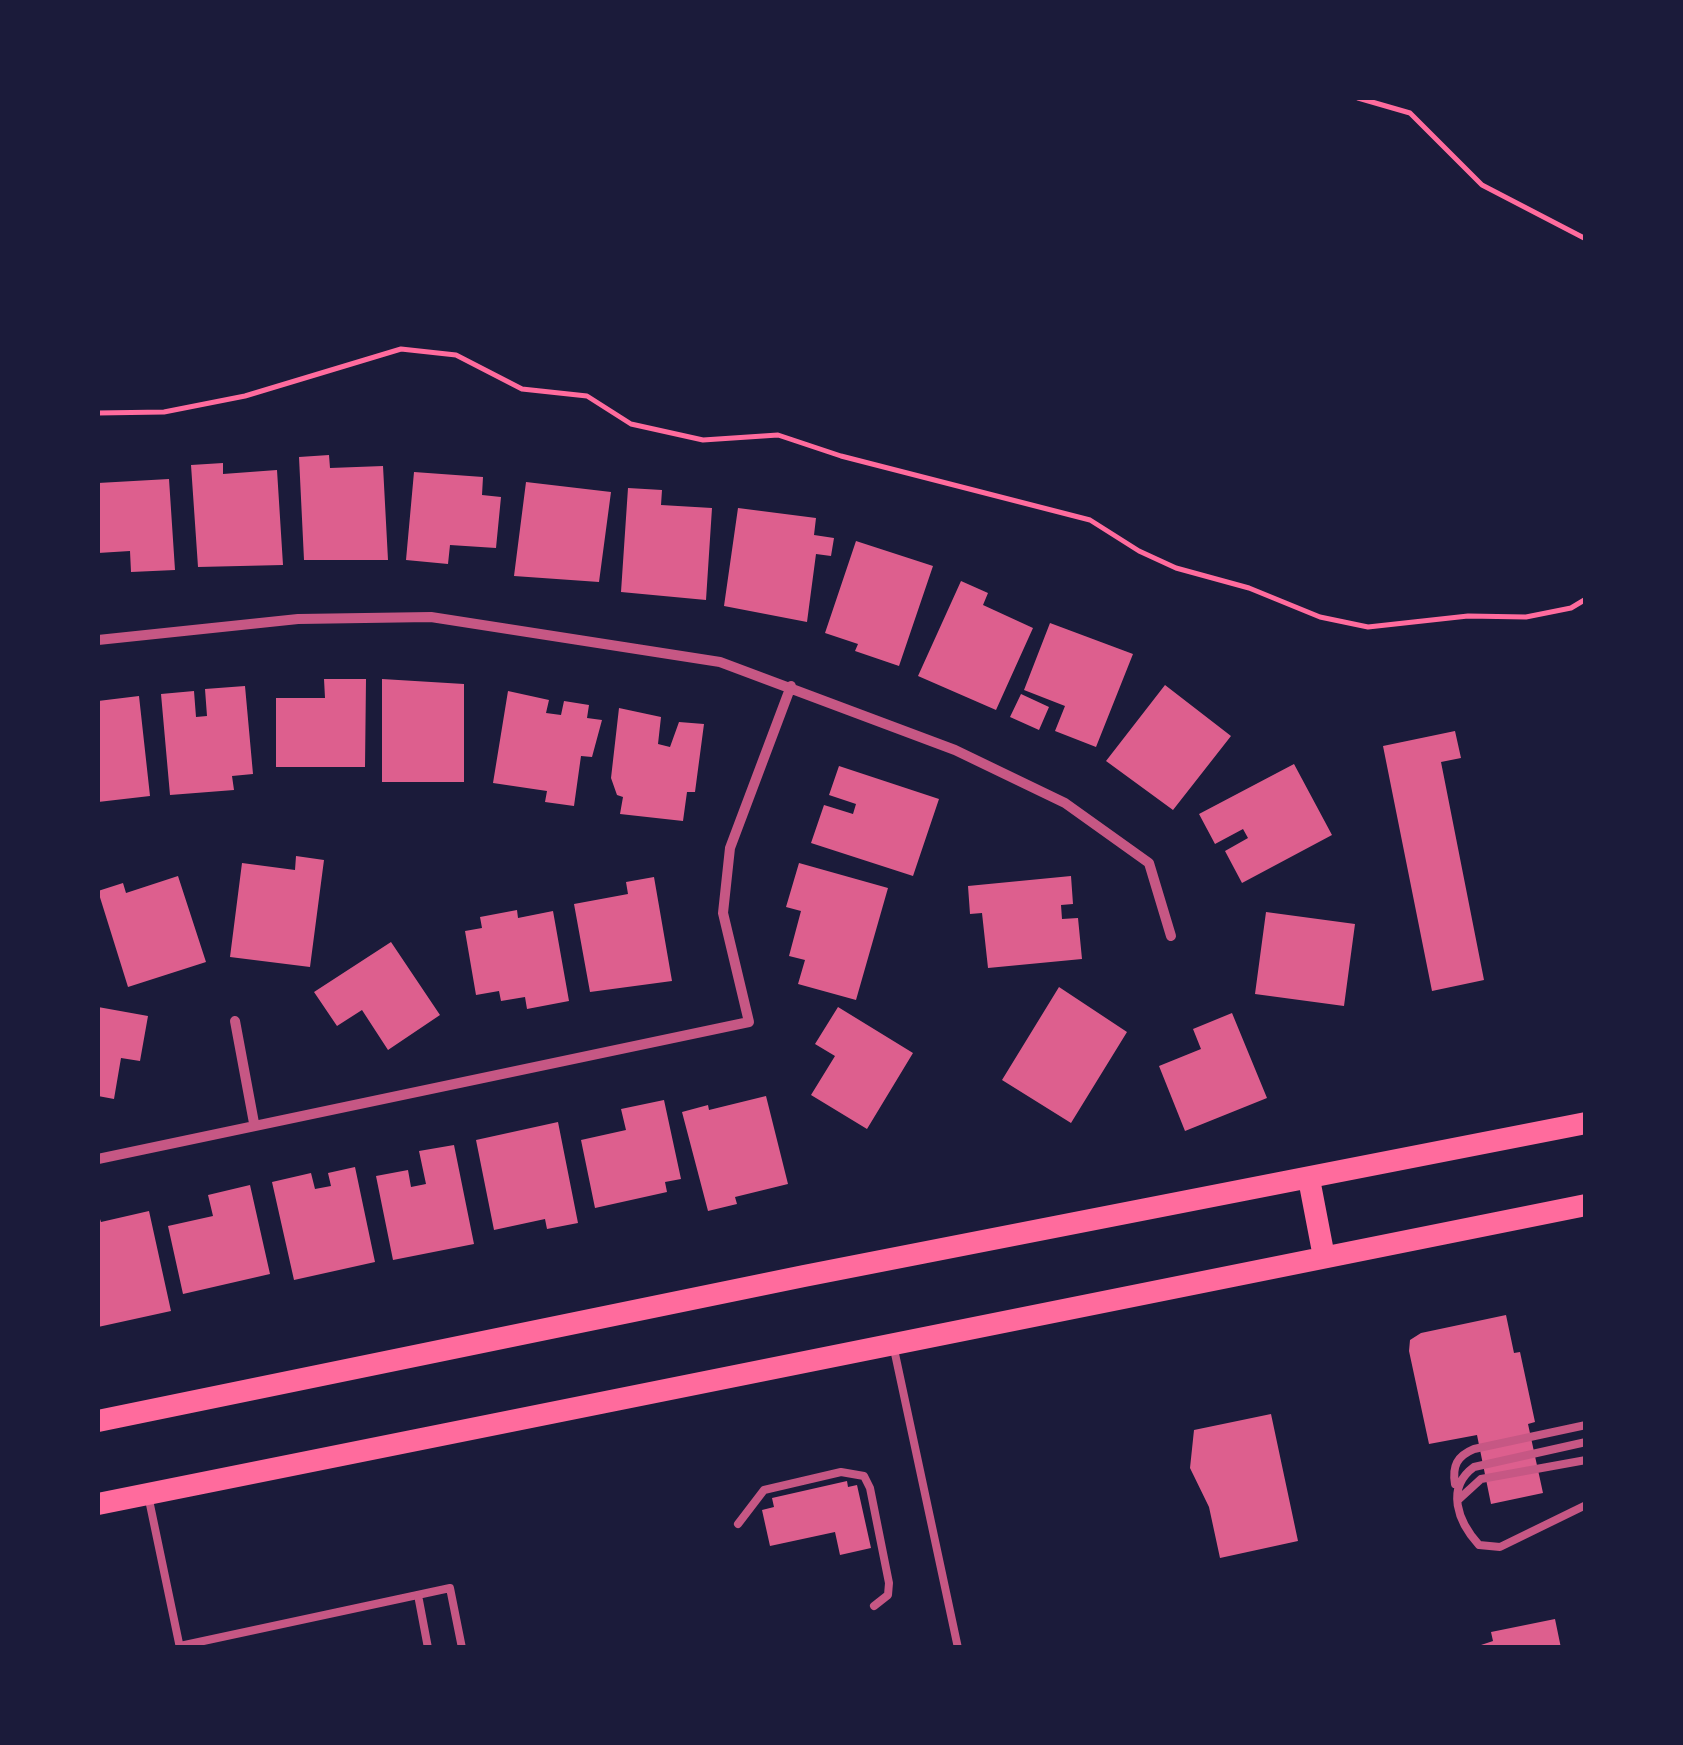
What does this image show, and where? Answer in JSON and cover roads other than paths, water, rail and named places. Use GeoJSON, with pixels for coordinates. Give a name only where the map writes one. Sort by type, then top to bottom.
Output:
{"type":"FeatureCollection","features":[{"type":"Feature","properties":{"kind":"main road"},"geometry":{"type":"LineString","coordinates":[[98,1422],[785,1280],[1586,1123]]}},
{"type":"Feature","properties":{"kind":"main road"},"geometry":{"type":"LineString","coordinates":[[1309,1179],[1324,1257]]}},
{"type":"Feature","properties":{"kind":"main road"},"geometry":{"type":"LineString","coordinates":[[98,1504],[1586,1204]]}},
{"type":"Feature","properties":{"kind":"street"},"geometry":{"type":"LineString","coordinates":[[98,640],[298,619],[431,617],[720,662],[956,750],[1065,803],[1149,863],[1171,936]]}},
{"type":"Feature","properties":{"kind":"street"},"geometry":{"type":"LineString","coordinates":[[98,1159],[749,1022],[724,912],[730,848],[790,686]]}},
{"type":"Feature","properties":{"kind":"street"},"geometry":{"type":"LineString","coordinates":[[235,1021],[254,1124]]}},
{"type":"Feature","properties":{"kind":"lane"},"geometry":{"type":"LineString","coordinates":[[893,1344],[958,1648]]}},
{"type":"Feature","properties":{"kind":"lane"},"geometry":{"type":"LineString","coordinates":[[1586,1425],[1462,1454],[1453,1470],[1465,1529],[1479,1545],[1500,1547],[1586,1505]]}},
{"type":"Feature","properties":{"kind":"lane"},"geometry":{"type":"LineString","coordinates":[[1455,1489],[1459,1478],[1474,1467],[1586,1442]]}},
{"type":"Feature","properties":{"kind":"lane"},"geometry":{"type":"LineString","coordinates":[[1458,1500],[1482,1479],[1586,1460]]}},
{"type":"Feature","properties":{"kind":"lane"},"geometry":{"type":"LineString","coordinates":[[738,1524],[764,1490],[841,1472],[864,1476],[870,1488],[889,1583],[888,1595],[874,1606]]}},
{"type":"Feature","properties":{"kind":"lane"},"geometry":{"type":"LineString","coordinates":[[148,1494],[180,1647],[450,1588],[462,1648]]}},
{"type":"Feature","properties":{"kind":"lane"},"geometry":{"type":"LineString","coordinates":[[418,1595],[428,1648]]}}]}
